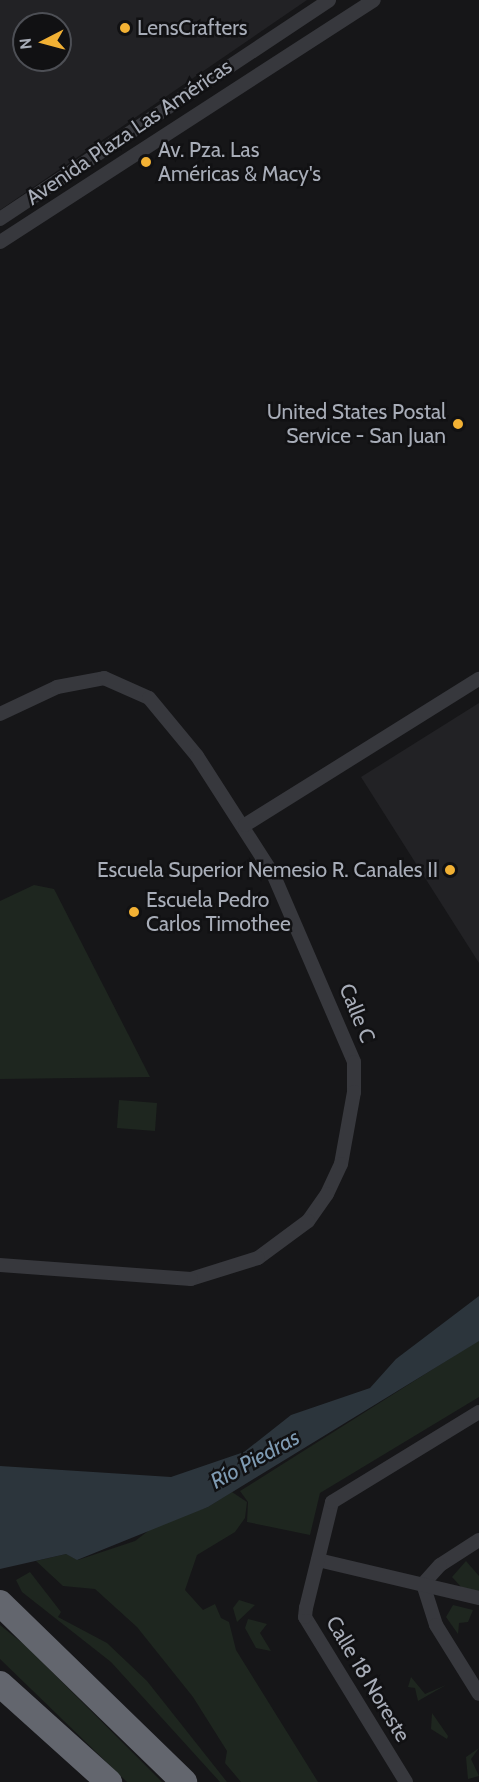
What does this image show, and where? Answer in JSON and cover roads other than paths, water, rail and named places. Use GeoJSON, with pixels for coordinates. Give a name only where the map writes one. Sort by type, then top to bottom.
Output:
{"type":"FeatureCollection","features":[{"type":"Feature","properties":{"kind":"highway"},"geometry":{"type":"LineString","coordinates":[[0,1603],[184,1782]]}},
{"type":"Feature","properties":{"kind":"highway"},"geometry":{"type":"LineString","coordinates":[[0,1684],[109,1782]]}},
{"type":"Feature","properties":{"kind":"street","name":"Avenida Plaza Las Américas"},"geometry":{"type":"LineString","coordinates":[[0,219],[329,0]]}},
{"type":"Feature","properties":{"kind":"street","name":"Avenida Plaza Las Américas"},"geometry":{"type":"LineString","coordinates":[[0,243],[374,0]]}},
{"type":"Feature","properties":{"kind":"street","name":"Calle C"},"geometry":{"type":"LineString","coordinates":[[0,714],[57,687],[104,678],[139,690],[197,756],[245,825],[274,876],[354,1062],[352,1116],[341,1164],[327,1194],[308,1221],[258,1258],[191,1279],[0,1264]]}},
{"type":"Feature","properties":{"kind":"street"},"geometry":{"type":"LineString","coordinates":[[245,825],[479,679]]}},
{"type":"Feature","properties":{"kind":"street","name":"Calle 18 Noreste"},"geometry":{"type":"LineString","coordinates":[[406,1782],[305,1617],[332,1502],[479,1412]]}},
{"type":"Feature","properties":{"kind":"street"},"geometry":{"type":"LineString","coordinates":[[423,1584],[440,1565],[479,1540]]}},
{"type":"Feature","properties":{"kind":"street"},"geometry":{"type":"LineString","coordinates":[[318,1560],[479,1598]]}},
{"type":"Feature","properties":{"kind":"street"},"geometry":{"type":"LineString","coordinates":[[423,1584],[436,1625],[479,1694]]}},
{"type":"Feature","properties":{"kind":"water","name":"Río Piedras"},"geometry":{"type":"Polygon","coordinates":[[[479,1296],[479,1341],[208,1507],[77,1560],[66,1554],[0,1569],[0,1466],[171,1477],[244,1452],[291,1415],[370,1388],[396,1359],[479,1296]]]}},
{"type":"Feature","properties":{"kind":"place","name":"LensCrafters"},"geometry":{"type":"Point","coordinates":[125,28]}},
{"type":"Feature","properties":{"kind":"place","name":"Av. Pza. Las Américas & Macy's"},"geometry":{"type":"Point","coordinates":[146,162]}},
{"type":"Feature","properties":{"kind":"place","name":"United States Postal Service - San Juan"},"geometry":{"type":"Point","coordinates":[458,424]}},
{"type":"Feature","properties":{"kind":"place","name":"Escuela Superior Nemesio R. Canales II"},"geometry":{"type":"Point","coordinates":[450,870]}},
{"type":"Feature","properties":{"kind":"place","name":"Escuela Pedro Carlos Timothee"},"geometry":{"type":"Point","coordinates":[134,912]}}]}
